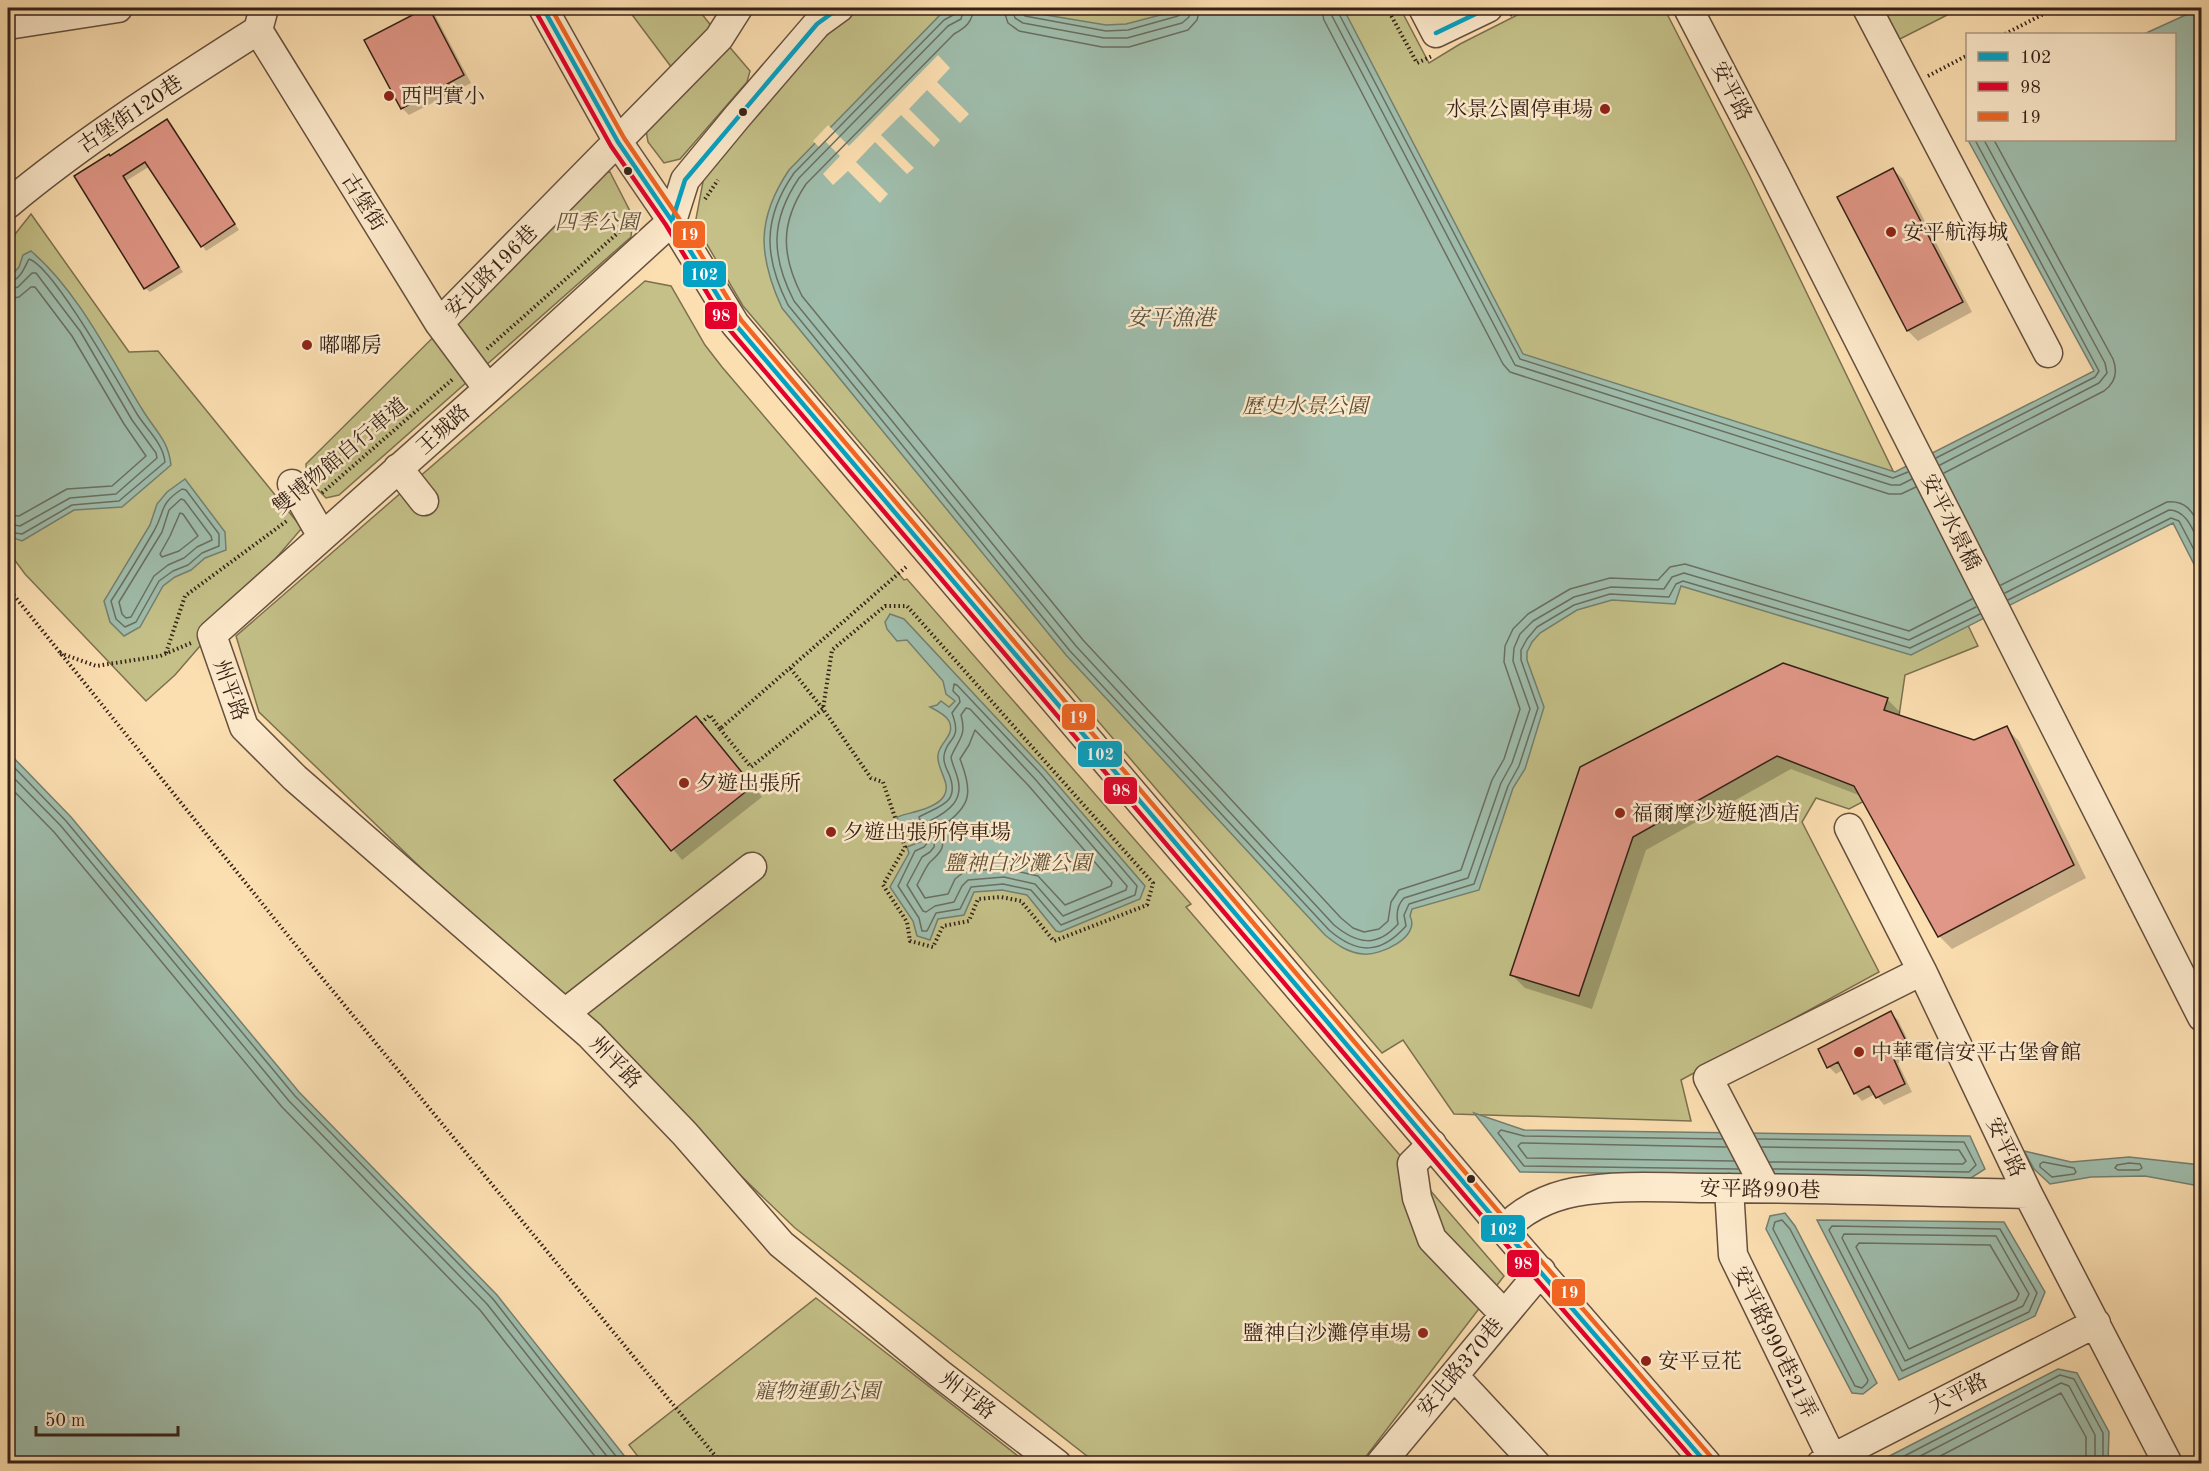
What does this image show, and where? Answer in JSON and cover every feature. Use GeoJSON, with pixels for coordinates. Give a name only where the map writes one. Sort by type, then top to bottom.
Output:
{"type":"FeatureCollection","features":[{"type":"Feature","properties":{"kind":"street"},"geometry":{"type":"LineString","coordinates":[[8,25],[118,8]]}},
{"type":"Feature","properties":{"kind":"street"},"geometry":{"type":"LineString","coordinates":[[543,8],[618,142],[672,221],[735,324],[1504,1230],[1707,1464]]}},
{"type":"Feature","properties":{"kind":"street"},"geometry":{"type":"LineString","coordinates":[[672,221],[685,180],[817,24],[837,8]]}},
{"type":"Feature","properties":{"kind":"street"},"geometry":{"type":"LineString","coordinates":[[1423,8],[1436,33],[1488,8]]}},
{"type":"Feature","properties":{"kind":"street","name":"安平路"},"geometry":{"type":"LineString","coordinates":[[1688,8],[1775,175]]}},
{"type":"Feature","properties":{"kind":"street"},"geometry":{"type":"LineString","coordinates":[[1867,8],[2048,353]]}},
{"type":"Feature","properties":{"kind":"street","name":"安北路196巷"},"geometry":{"type":"LineString","coordinates":[[439,323],[719,38],[726,12]]}},
{"type":"Feature","properties":{"kind":"street","name":"古堡街120巷"},"geometry":{"type":"LineString","coordinates":[[8,204],[43,174],[261,19]]}},
{"type":"Feature","properties":{"kind":"street","name":"古堡街"},"geometry":{"type":"LineString","coordinates":[[261,19],[439,323],[488,389]]}},
{"type":"Feature","properties":{"kind":"street","name":"安平水景橋"},"geometry":{"type":"LineString","coordinates":[[1775,175],[2202,1017]]}},
{"type":"Feature","properties":{"kind":"street","name":"王城路"},"geometry":{"type":"LineString","coordinates":[[212,635],[672,221]]}},
{"type":"Feature","properties":{"kind":"street"},"geometry":{"type":"LineString","coordinates":[[398,468],[424,501]]}},
{"type":"Feature","properties":{"kind":"street"},"geometry":{"type":"LineString","coordinates":[[298,495],[322,536]]}},
{"type":"Feature","properties":{"kind":"street","name":"州平路"},"geometry":{"type":"LineString","coordinates":[[212,635],[244,727],[295,778],[590,1035],[685,1134],[781,1245],[940,1374],[1057,1464]]}},
{"type":"Feature","properties":{"kind":"street","name":"安平路"},"geometry":{"type":"LineString","coordinates":[[1849,828],[1922,971],[2028,1194],[2168,1464]]}},
{"type":"Feature","properties":{"kind":"street"},"geometry":{"type":"LineString","coordinates":[[565,1013],[752,867]]}},
{"type":"Feature","properties":{"kind":"street"},"geometry":{"type":"LineString","coordinates":[[1765,1187],[1708,1078],[1922,971]]}},
{"type":"Feature","properties":{"kind":"street"},"geometry":{"type":"LineString","coordinates":[[1432,1144],[1412,1164],[1417,1198],[1432,1239],[1504,1314]]}},
{"type":"Feature","properties":{"kind":"street","name":"安平路990巷"},"geometry":{"type":"LineString","coordinates":[[1504,1230],[1513,1219],[1534,1207],[1572,1192],[1605,1188],[1765,1187],[2028,1194]]}},
{"type":"Feature","properties":{"kind":"street","name":"安平路990巷21弄"},"geometry":{"type":"LineString","coordinates":[[1729,1188],[1733,1255],[1826,1461]]}},
{"type":"Feature","properties":{"kind":"street","name":"安北路370巷"},"geometry":{"type":"LineString","coordinates":[[1384,1462],[1541,1271]]}},
{"type":"Feature","properties":{"kind":"street","name":"大平路"},"geometry":{"type":"LineString","coordinates":[[1826,1461],[2096,1323]]}},
{"type":"Feature","properties":{"kind":"street"},"geometry":{"type":"LineString","coordinates":[[1454,1376],[1536,1464]]}},
{"type":"Feature","properties":{"kind":"path"},"geometry":{"type":"LineString","coordinates":[[2007,33],[2055,8]]}},
{"type":"Feature","properties":{"kind":"path"},"geometry":{"type":"LineString","coordinates":[[1908,86],[1966,56]]}},
{"type":"Feature","properties":{"kind":"path","name":"雙博物館自行車道"},"geometry":{"type":"LineString","coordinates":[[59,652],[96,666],[166,653],[185,596],[298,495],[470,365],[628,224],[652,191]]}},
{"type":"Feature","properties":{"kind":"path"},"geometry":{"type":"LineString","coordinates":[[720,729],[906,567]]}},
{"type":"Feature","properties":{"kind":"path"},"geometry":{"type":"LineString","coordinates":[[8,588],[323,979],[722,1464]]}},
{"type":"Feature","properties":{"kind":"path"},"geometry":{"type":"LineString","coordinates":[[701,723],[710,715],[751,767],[823,709],[832,650],[885,606],[907,606],[1153,883],[1147,905],[1054,941],[1021,901],[1001,897],[978,899],[969,921],[943,926],[933,947],[910,941],[907,922],[883,885],[905,847],[883,782],[871,778],[823,709],[790,668]]}},
{"type":"Feature","properties":{"kind":"green space"},"geometry":{"type":"Polygon","coordinates":[[[627,8],[697,8],[713,28],[672,68],[627,8]]]}},
{"type":"Feature","properties":{"kind":"green space","name":"安平漁港"},"geometry":{"type":"Polygon","coordinates":[[[857,8],[1400,8],[1429,63],[1460,44],[1531,8],[1664,8],[1749,174],[1978,646],[1905,675],[1899,716],[1874,796],[1849,809],[1816,798],[1802,822],[1879,972],[1681,1080],[1691,1121],[1454,1114],[1403,1040],[1382,1053],[743,306],[695,224],[705,171],[787,75],[851,11],[857,8]]]}},
{"type":"Feature","properties":{"kind":"green space"},"geometry":{"type":"Polygon","coordinates":[[[1878,8],[1961,8],[1896,41],[1878,8]]]}},
{"type":"Feature","properties":{"kind":"green space","name":"四季公園"},"geometry":{"type":"Polygon","coordinates":[[[727,44],[750,71],[747,82],[680,159],[664,163],[648,142],[646,130],[727,44]]]}},
{"type":"Feature","properties":{"kind":"green space","name":"四季公園"},"geometry":{"type":"Polygon","coordinates":[[[610,172],[633,217],[631,237],[339,495],[326,498],[307,479],[306,464],[598,173],[610,172]]]}},
{"type":"Feature","properties":{"kind":"green space"},"geometry":{"type":"Polygon","coordinates":[[[31,214],[129,352],[158,351],[302,528],[175,675],[146,701],[25,574],[8,551],[8,243],[31,214]]]}},
{"type":"Feature","properties":{"kind":"green space","name":"鹽神白沙灘公園"},"geometry":{"type":"Polygon","coordinates":[[[645,281],[671,286],[705,345],[722,367],[904,580],[907,579],[1191,904],[1186,907],[1504,1276],[1361,1463],[1096,1463],[795,1228],[259,712],[236,636],[645,281]]]}},
{"type":"Feature","properties":{"kind":"green space","name":"寵物運動公園"},"geometry":{"type":"Polygon","coordinates":[[[816,1298],[1027,1463],[643,1463],[629,1445],[816,1298]]]}},
{"type":"Feature","properties":{"kind":"water","name":"安平漁港"},"geometry":{"type":"Polygon","coordinates":[[[963,8],[1004,8],[1106,25],[1126,24],[1187,8],[1343,8],[1523,354],[1895,472],[2094,371],[1969,141],[2176,141],[2176,33],[2146,33],[2201,8],[2201,578],[2173,523],[1911,655],[1681,586],[1675,604],[1612,600],[1577,610],[1540,633],[1527,652],[1527,660],[1544,707],[1525,769],[1513,788],[1479,890],[1412,909],[1410,931],[1397,944],[1370,954],[1347,950],[1325,935],[1066,655],[782,308],[768,271],[764,238],[766,221],[778,188],[789,170],[941,14],[963,8]]]}},
{"type":"Feature","properties":{"kind":"water"},"geometry":{"type":"Polygon","coordinates":[[[31,251],[64,285],[92,326],[164,442],[171,465],[122,507],[74,510],[22,541],[8,536],[8,279],[19,267],[23,255],[31,251]]]}},
{"type":"Feature","properties":{"kind":"water"},"geometry":{"type":"Polygon","coordinates":[[[185,479],[225,532],[226,550],[205,558],[191,570],[175,577],[163,586],[140,627],[124,636],[110,622],[104,601],[150,525],[157,504],[167,492],[185,479]]]}},
{"type":"Feature","properties":{"kind":"water"},"geometry":{"type":"Polygon","coordinates":[[[890,614],[904,619],[1045,770],[1145,886],[1140,899],[1060,932],[1056,931],[1027,895],[1002,890],[974,892],[964,915],[938,919],[930,940],[917,936],[913,921],[890,887],[909,853],[907,847],[922,841],[916,825],[902,830],[897,817],[929,807],[944,796],[946,786],[938,755],[949,735],[951,726],[946,717],[930,707],[941,701],[949,707],[955,701],[946,694],[943,681],[907,640],[897,641],[887,629],[885,622],[890,614]]]}},
{"type":"Feature","properties":{"kind":"water"},"geometry":{"type":"Polygon","coordinates":[[[8,752],[71,817],[299,1092],[497,1295],[630,1463],[8,1463],[8,752]]]}},
{"type":"Feature","properties":{"kind":"water"},"geometry":{"type":"Polygon","coordinates":[[[1474,1113],[1524,1130],[1970,1136],[1985,1169],[1971,1178],[1520,1172],[1474,1113]]]}},
{"type":"Feature","properties":{"kind":"water"},"geometry":{"type":"Polygon","coordinates":[[[2024,1151],[2071,1162],[2129,1157],[2201,1165],[2201,1183],[2194,1185],[2145,1176],[2091,1177],[2050,1184],[2034,1169],[2024,1151]]]}},
{"type":"Feature","properties":{"kind":"water"},"geometry":{"type":"Polygon","coordinates":[[[1785,1213],[1795,1226],[1877,1383],[1863,1394],[1852,1393],[1766,1229],[1770,1216],[1785,1213]]]}},
{"type":"Feature","properties":{"kind":"water"},"geometry":{"type":"Polygon","coordinates":[[[1817,1220],[2004,1222],[2045,1292],[2035,1316],[1899,1380],[1817,1220]]]}},
{"type":"Feature","properties":{"kind":"water"},"geometry":{"type":"Polygon","coordinates":[[[2058,1369],[2077,1373],[2109,1432],[2108,1463],[1876,1463],[2058,1369]]]}},
{"type":"Feature","properties":{"kind":"pier"},"geometry":{"type":"Polygon","coordinates":[[[938,55],[950,68],[937,82],[969,114],[960,123],[927,90],[909,109],[940,140],[934,147],[901,115],[881,135],[914,168],[907,174],[875,142],[856,162],[888,194],[880,203],[848,171],[833,185],[823,174],[840,156],[825,141],[819,147],[813,141],[828,125],[849,146],[938,55]]]}},
{"type":"Feature","properties":{"kind":"building"},"geometry":{"type":"Polygon","coordinates":[[[429,8],[464,75],[401,109],[364,40],[429,8]]]}},
{"type":"Feature","properties":{"kind":"building"},"geometry":{"type":"Polygon","coordinates":[[[167,119],[235,224],[201,247],[145,162],[123,176],[179,267],[144,289],[74,176],[167,119]]]}},
{"type":"Feature","properties":{"kind":"building","name":"安平航海城"},"geometry":{"type":"Polygon","coordinates":[[[1893,168],[1963,302],[1907,331],[1837,197],[1893,168]]]}},
{"type":"Feature","properties":{"kind":"building"},"geometry":{"type":"Polygon","coordinates":[[[1783,663],[1888,698],[1884,710],[1974,740],[2007,726],[2074,865],[1938,937],[1854,786],[1777,756],[1633,837],[1579,996],[1510,975],[1580,767],[1783,663]]]}},
{"type":"Feature","properties":{"kind":"building","name":"夕遊出張所"},"geometry":{"type":"Polygon","coordinates":[[[696,716],[753,786],[671,851],[614,780],[696,716]]]}},
{"type":"Feature","properties":{"kind":"building","name":"中華電信安平古堡會館"},"geometry":{"type":"Polygon","coordinates":[[[1891,1011],[1909,1047],[1892,1055],[1905,1084],[1876,1098],[1869,1086],[1854,1094],[1838,1062],[1827,1068],[1818,1049],[1891,1011]]]}},
{"type":"Feature","properties":{"kind":"transit line","name":"102"},"geometry":{"type":"LineString","coordinates":[[543,8],[618,142],[672,221],[735,324],[1504,1230],[1707,1464]]}},
{"type":"Feature","properties":{"kind":"transit line","name":"19"},"geometry":{"type":"LineString","coordinates":[[551,8],[624,138],[678,217],[741,320],[1510,1225],[1713,1459]]}},
{"type":"Feature","properties":{"kind":"transit line","name":"102"},"geometry":{"type":"LineString","coordinates":[[672,221],[685,180],[817,24],[839,8]]}},
{"type":"Feature","properties":{"kind":"transit line","name":"102"},"geometry":{"type":"LineString","coordinates":[[1436,33],[1488,8]]}},
{"type":"Feature","properties":{"kind":"transit line","name":"98"},"geometry":{"type":"LineString","coordinates":[[536,12],[611,146],[666,225],[729,329],[1498,1235],[1697,1464]]}},
{"type":"Feature","properties":{"kind":"place","name":"西門實小"},"geometry":{"type":"Point","coordinates":[389,96]}},
{"type":"Feature","properties":{"kind":"place","name":"水景公園停車場"},"geometry":{"type":"Point","coordinates":[1605,109]}},
{"type":"Feature","properties":{"kind":"place","name":"安平航海城"},"geometry":{"type":"Point","coordinates":[1891,232]}},
{"type":"Feature","properties":{"kind":"place","name":"嘟嘟房"},"geometry":{"type":"Point","coordinates":[307,345]}},
{"type":"Feature","properties":{"kind":"place","name":"夕遊出張所"},"geometry":{"type":"Point","coordinates":[684,783]}},
{"type":"Feature","properties":{"kind":"place","name":"福爾摩沙遊艇酒店"},"geometry":{"type":"Point","coordinates":[1620,813]}},
{"type":"Feature","properties":{"kind":"place","name":"夕遊出張所停車場"},"geometry":{"type":"Point","coordinates":[831,832]}},
{"type":"Feature","properties":{"kind":"place","name":"中華電信安平古堡會館"},"geometry":{"type":"Point","coordinates":[1859,1052]}},
{"type":"Feature","properties":{"kind":"place","name":"鹽神白沙灘停車場"},"geometry":{"type":"Point","coordinates":[1423,1333]}},
{"type":"Feature","properties":{"kind":"place","name":"安平豆花"},"geometry":{"type":"Point","coordinates":[1646,1361]}},
{"type":"Feature","properties":{"kind":"park label","name":"歷史水景公園"},"geometry":{"type":"Point","coordinates":[1305,406]}}]}
